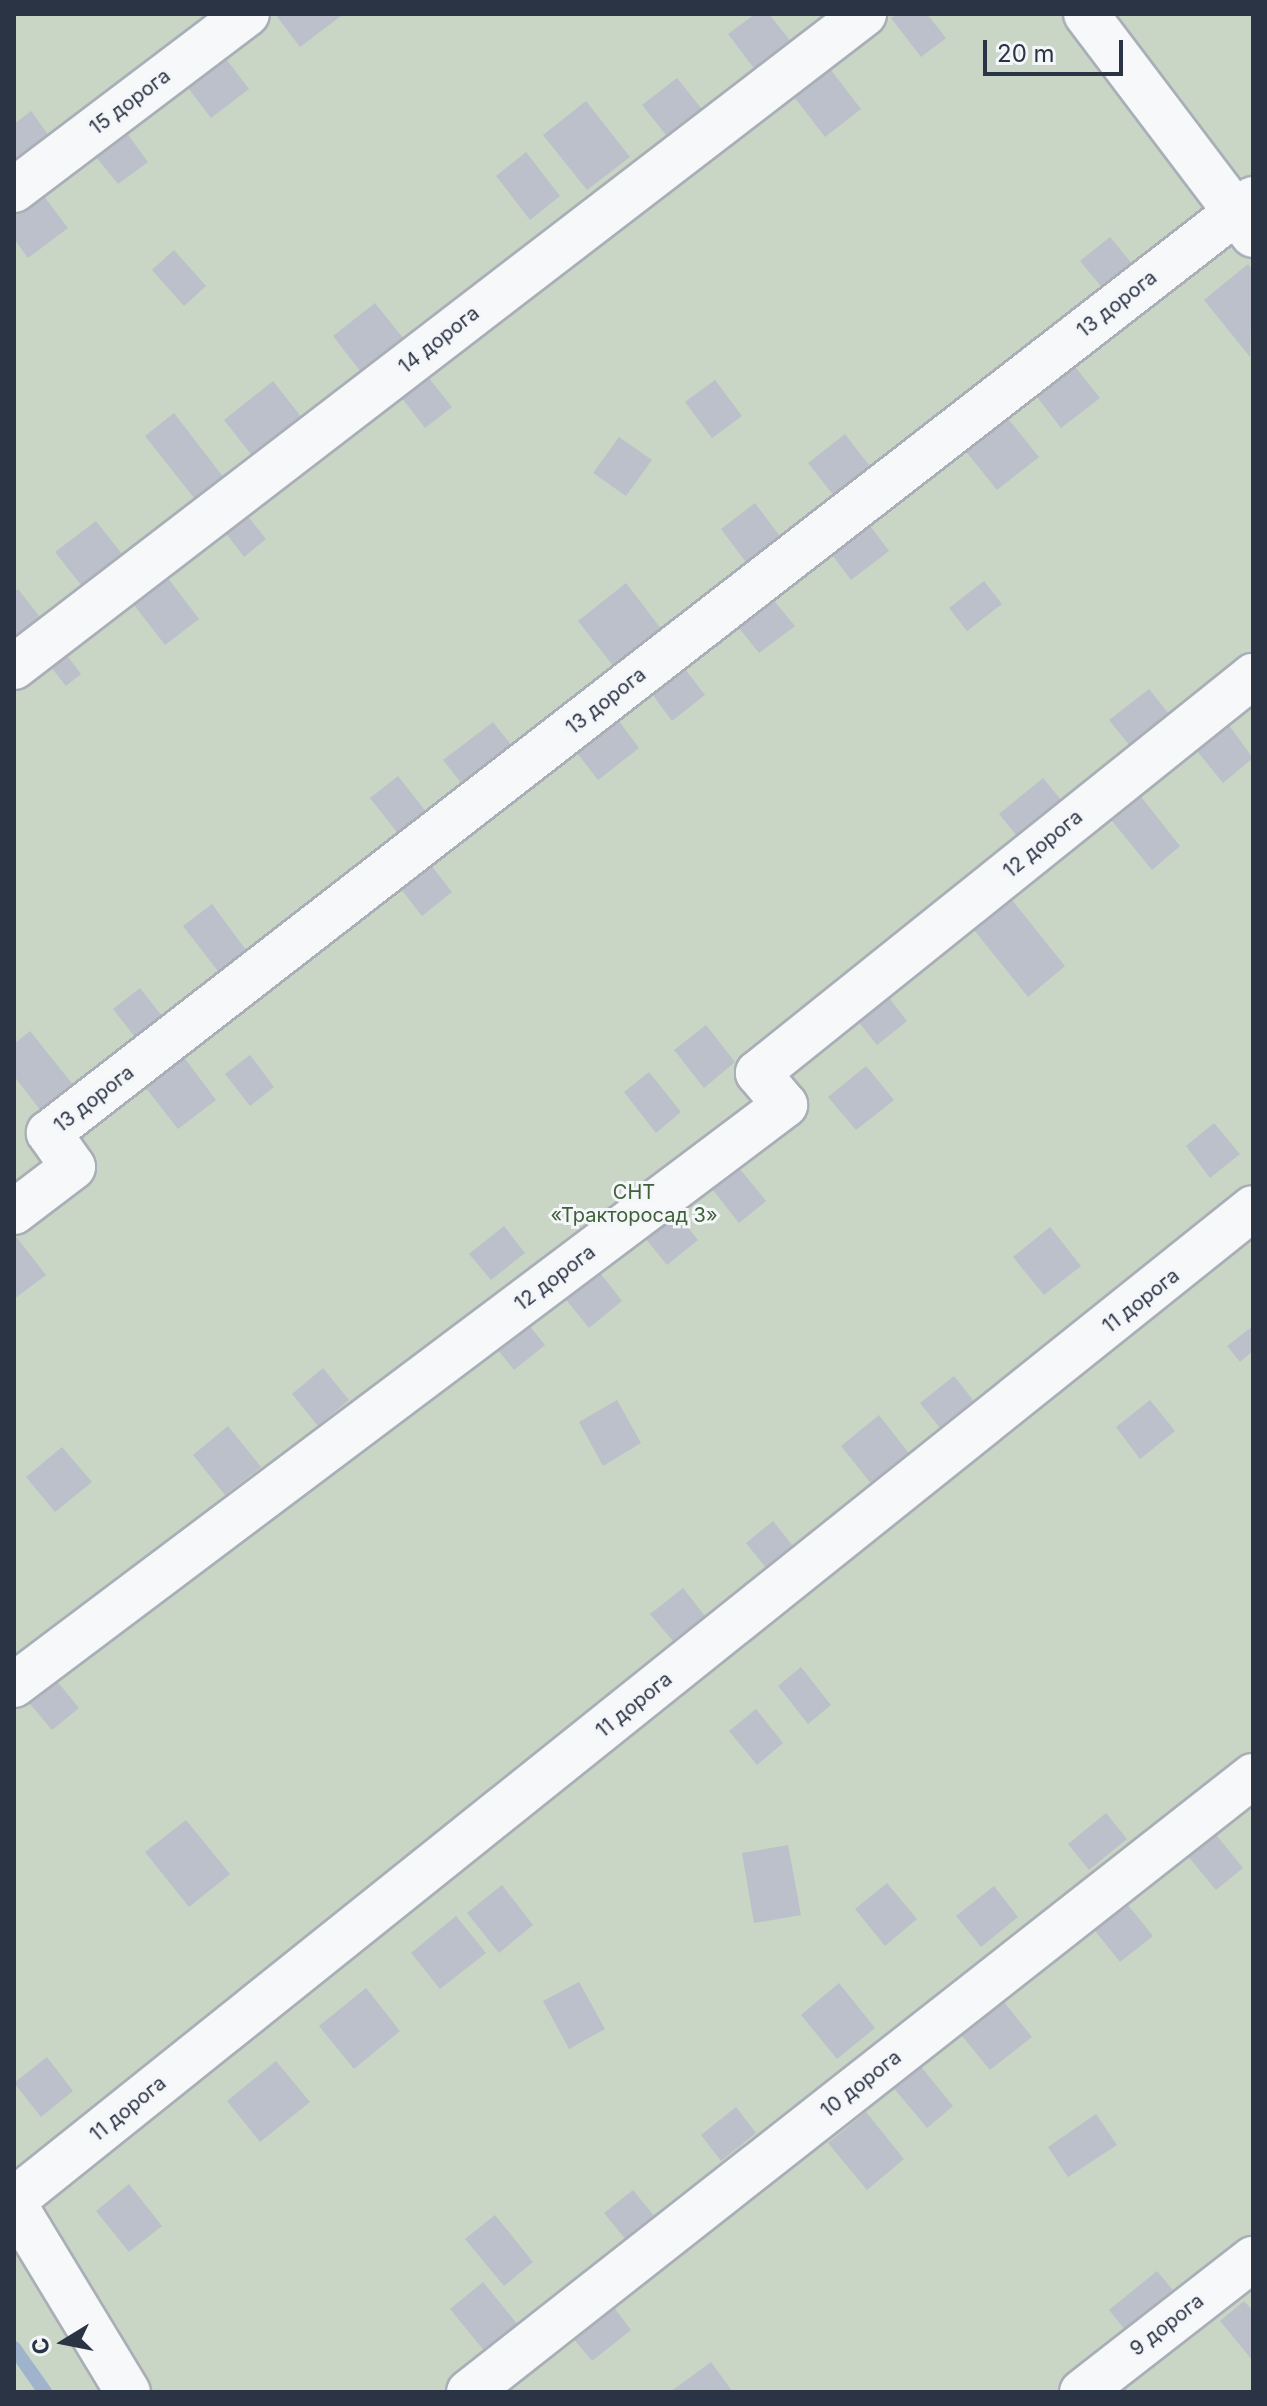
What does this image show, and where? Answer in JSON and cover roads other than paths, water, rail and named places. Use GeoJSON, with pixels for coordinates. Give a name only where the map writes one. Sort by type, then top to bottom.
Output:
{"type":"FeatureCollection","features":[{"type":"Feature","properties":{"kind":"street","name":"15 дорога"},"geometry":{"type":"LineString","coordinates":[[14,190],[247,14]]}},
{"type":"Feature","properties":{"kind":"street","name":"14 дорога"},"geometry":{"type":"LineString","coordinates":[[14,667],[864,14]]}},
{"type":"Feature","properties":{"kind":"street"},"geometry":{"type":"LineString","coordinates":[[1086,14],[1247,215]]}},
{"type":"Feature","properties":{"kind":"street","name":"13 дорога"},"geometry":{"type":"LineString","coordinates":[[14,1212],[73,1167],[49,1133],[1247,215]]}},
{"type":"Feature","properties":{"kind":"street","name":"12 дорога"},"geometry":{"type":"LineString","coordinates":[[14,1685],[785,1105],[758,1073],[1253,676]]}},
{"type":"Feature","properties":{"kind":"street","name":"11 дорога"},"geometry":{"type":"LineString","coordinates":[[14,2202],[1253,1208]]}},
{"type":"Feature","properties":{"kind":"street","name":"10 дорога"},"geometry":{"type":"LineString","coordinates":[[469,2392],[1253,1776]]}},
{"type":"Feature","properties":{"kind":"street"},"geometry":{"type":"LineString","coordinates":[[14,2202],[128,2392]]}},
{"type":"Feature","properties":{"kind":"street","name":"9 дорога"},"geometry":{"type":"LineString","coordinates":[[1082,2392],[1253,2259]]}},
{"type":"Feature","properties":{"kind":"waterway"},"geometry":{"type":"LineString","coordinates":[[14,2348],[45,2392]]}},
{"type":"Feature","properties":{"kind":"park label","name":"СНТ «Тракторосад 3»"},"geometry":{"type":"Point","coordinates":[634,1204]}}]}
